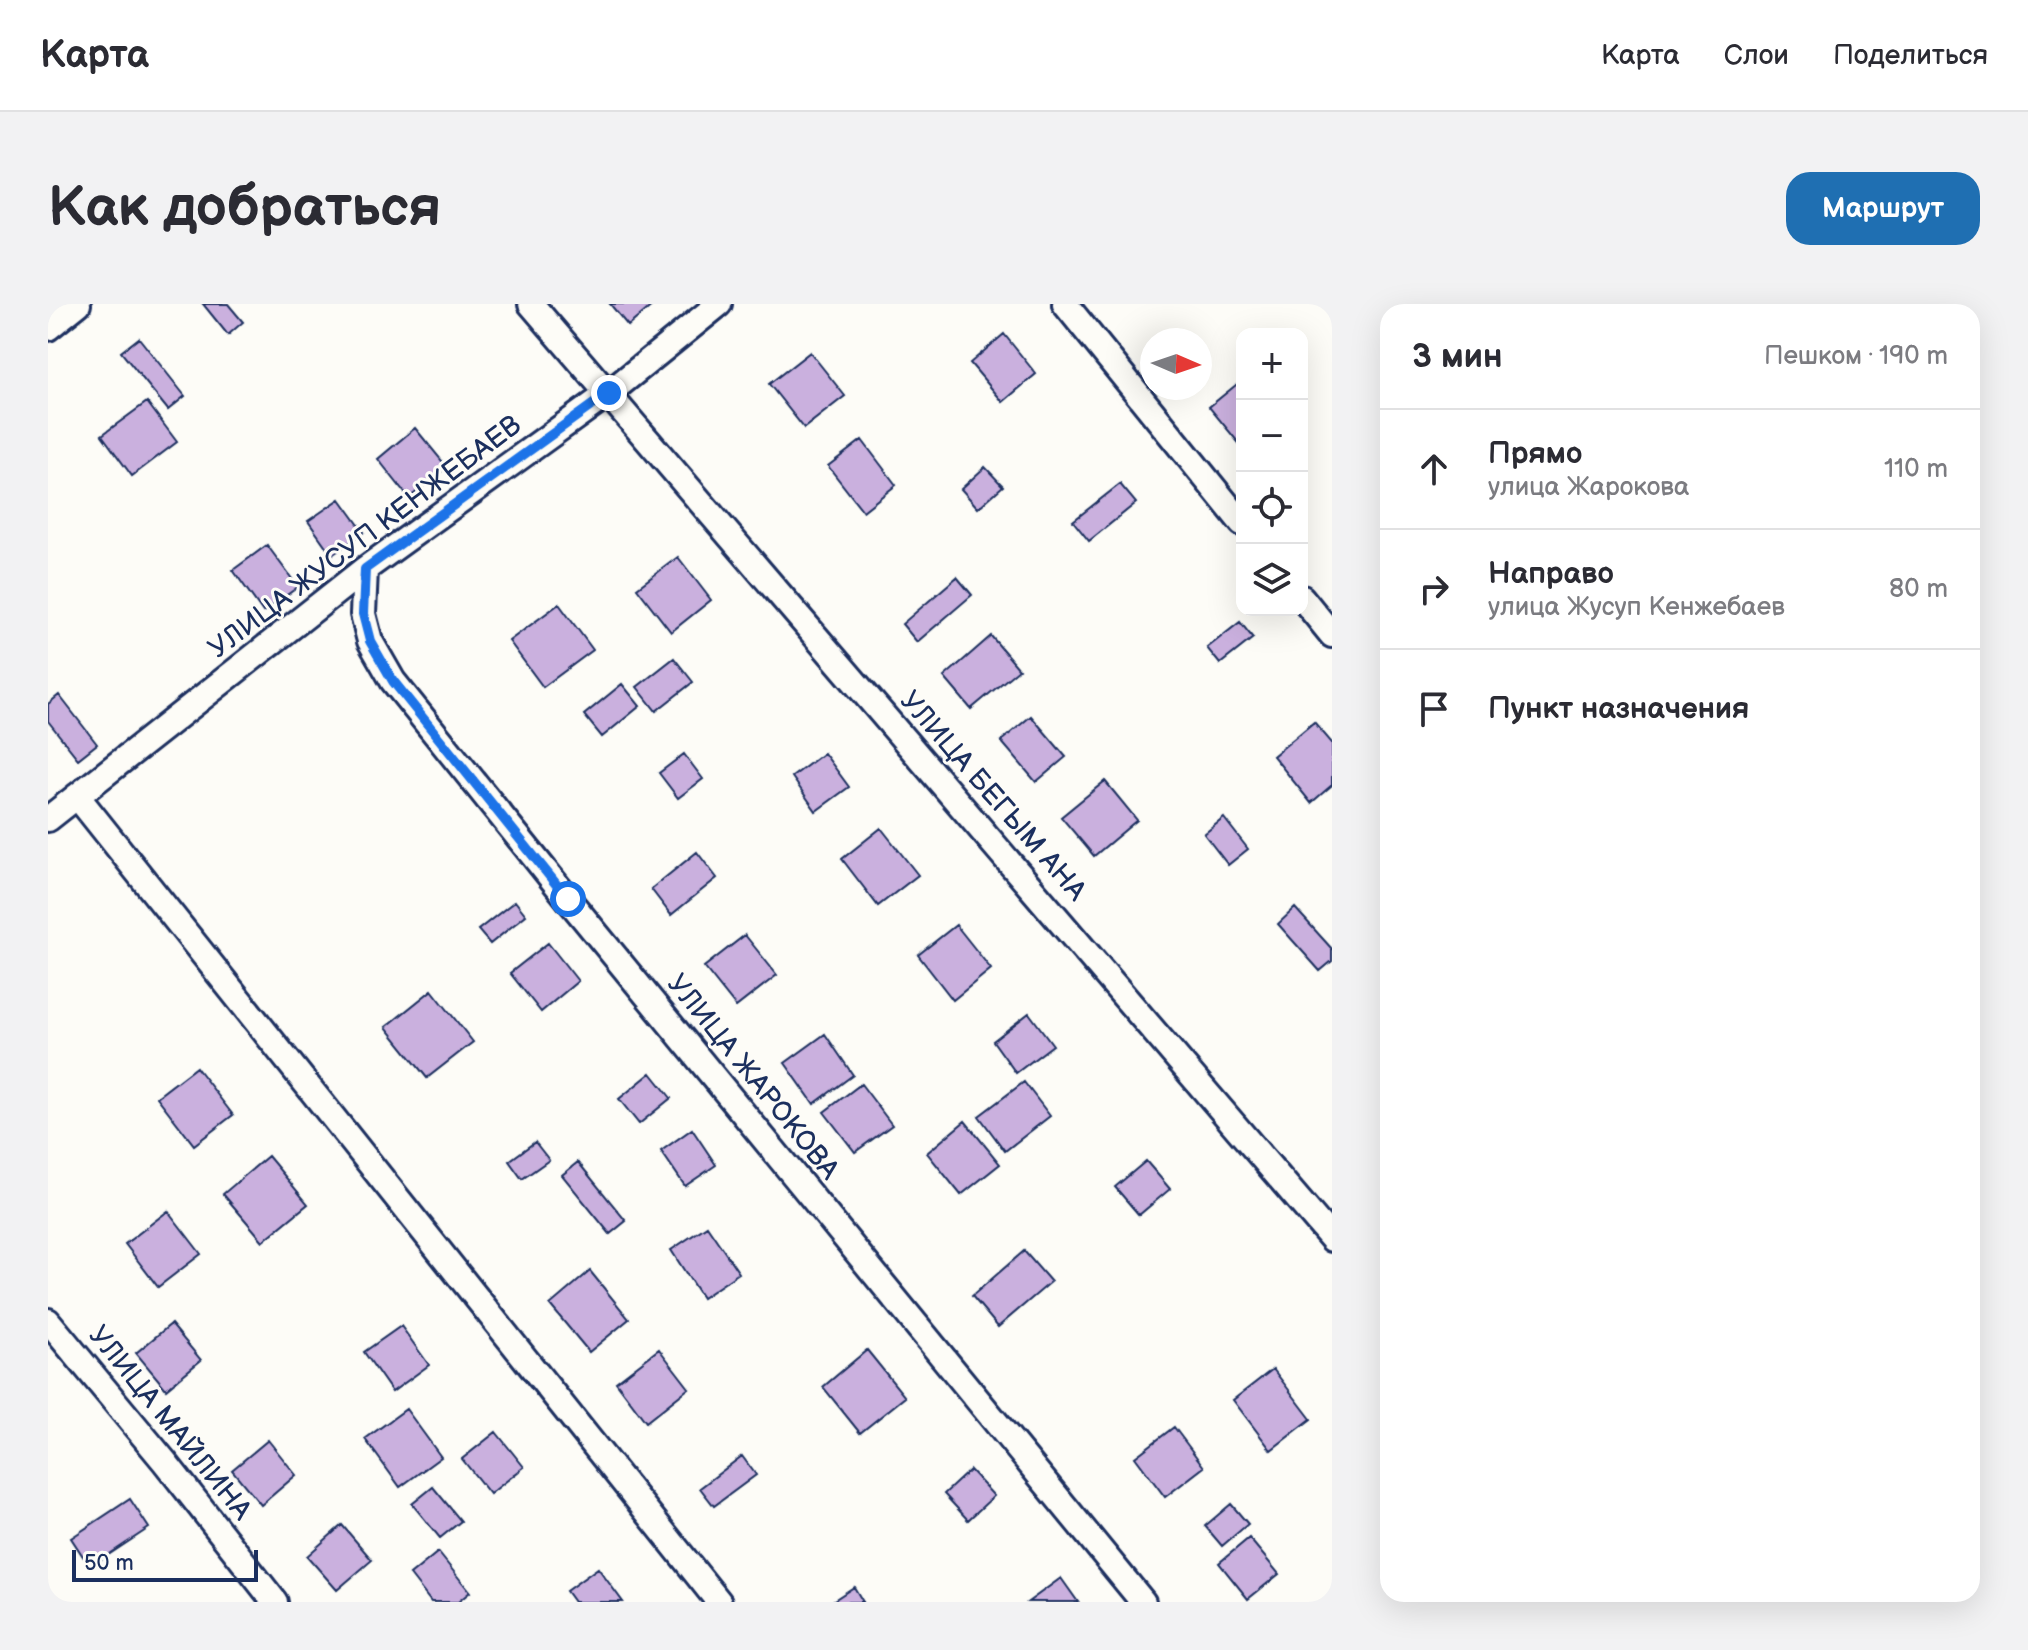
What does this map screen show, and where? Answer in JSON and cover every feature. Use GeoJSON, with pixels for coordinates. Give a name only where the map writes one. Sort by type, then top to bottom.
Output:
{"type":"FeatureCollection","features":[{"type":"Feature","properties":{"kind":"street"},"geometry":{"type":"LineString","coordinates":[[48,328],[78,304]]}},
{"type":"Feature","properties":{"kind":"street","name":"УЛИЦА БЕГЫМ АНА"},"geometry":{"type":"LineString","coordinates":[[531,304],[1332,1239]]}},
{"type":"Feature","properties":{"kind":"street","name":"УЛИЦА ЖУСУП КЕНЖЕБАЕВ"},"geometry":{"type":"LineString","coordinates":[[48,819],[365,569],[609,393],[719,304]]}},
{"type":"Feature","properties":{"kind":"street"},"geometry":{"type":"LineString","coordinates":[[1065,304],[1236,516]]}},
{"type":"Feature","properties":{"kind":"street","name":"УЛИЦА ЖАРОКОВА"},"geometry":{"type":"LineString","coordinates":[[365,569],[363,614],[370,641],[393,681],[1143,1602]]}},
{"type":"Feature","properties":{"kind":"street"},"geometry":{"type":"LineString","coordinates":[[1308,605],[1332,635]]}},
{"type":"Feature","properties":{"kind":"street"},"geometry":{"type":"LineString","coordinates":[[77,796],[709,1599]]}},
{"type":"Feature","properties":{"kind":"street","name":"УЛИЦА МАЙЛИНА"},"geometry":{"type":"LineString","coordinates":[[48,1321],[165,1462],[275,1602]]}},
{"type":"Feature","properties":{"kind":"building"},"geometry":{"type":"Polygon","coordinates":[[[203,304],[228,304],[243,322],[228,335],[203,304]]]}},
{"type":"Feature","properties":{"kind":"building"},"geometry":{"type":"Polygon","coordinates":[[[610,304],[654,304],[628,326],[610,304]]]}},
{"type":"Feature","properties":{"kind":"building"},"geometry":{"type":"Polygon","coordinates":[[[1004,334],[1036,374],[1003,402],[970,363],[1004,334]]]}},
{"type":"Feature","properties":{"kind":"building"},"geometry":{"type":"Polygon","coordinates":[[[139,338],[185,396],[168,410],[121,352],[139,338]]]}},
{"type":"Feature","properties":{"kind":"building"},"geometry":{"type":"Polygon","coordinates":[[[810,352],[845,396],[804,428],[769,384],[810,352]]]}},
{"type":"Feature","properties":{"kind":"building"},"geometry":{"type":"Polygon","coordinates":[[[1236,385],[1236,440],[1209,407],[1236,385]]]}},
{"type":"Feature","properties":{"kind":"building"},"geometry":{"type":"Polygon","coordinates":[[[147,402],[177,442],[132,476],[102,435],[147,402]]]}},
{"type":"Feature","properties":{"kind":"building"},"geometry":{"type":"Polygon","coordinates":[[[415,428],[447,467],[409,498],[378,459],[415,428]]]}},
{"type":"Feature","properties":{"kind":"building"},"geometry":{"type":"Polygon","coordinates":[[[862,440],[896,485],[863,511],[828,466],[862,440]]]}},
{"type":"Feature","properties":{"kind":"building"},"geometry":{"type":"Polygon","coordinates":[[[985,467],[1003,486],[978,508],[961,489],[985,467]]]}},
{"type":"Feature","properties":{"kind":"building"},"geometry":{"type":"Polygon","coordinates":[[[1120,484],[1136,503],[1089,541],[1073,521],[1120,484]]]}},
{"type":"Feature","properties":{"kind":"building"},"geometry":{"type":"Polygon","coordinates":[[[340,499],[364,532],[332,555],[308,521],[340,499]]]}},
{"type":"Feature","properties":{"kind":"building"},"geometry":{"type":"Polygon","coordinates":[[[267,545],[298,587],[263,612],[233,570],[267,545]]]}},
{"type":"Feature","properties":{"kind":"building"},"geometry":{"type":"Polygon","coordinates":[[[678,557],[711,600],[671,632],[637,588],[678,557]]]}},
{"type":"Feature","properties":{"kind":"building"},"geometry":{"type":"Polygon","coordinates":[[[957,577],[972,595],[917,642],[902,624],[957,577]]]}},
{"type":"Feature","properties":{"kind":"building"},"geometry":{"type":"Polygon","coordinates":[[[559,604],[593,650],[543,687],[509,641],[559,604]]]}},
{"type":"Feature","properties":{"kind":"building"},"geometry":{"type":"Polygon","coordinates":[[[1240,622],[1253,638],[1220,664],[1207,648],[1240,622]]]}},
{"type":"Feature","properties":{"kind":"building"},"geometry":{"type":"Polygon","coordinates":[[[991,636],[1019,669],[971,709],[944,677],[991,636]]]}},
{"type":"Feature","properties":{"kind":"building"},"geometry":{"type":"Polygon","coordinates":[[[674,658],[693,682],[656,711],[637,687],[674,658]]]}},
{"type":"Feature","properties":{"kind":"building"},"geometry":{"type":"Polygon","coordinates":[[[622,684],[640,706],[602,737],[584,715],[622,684]]]}},
{"type":"Feature","properties":{"kind":"building"},"geometry":{"type":"Polygon","coordinates":[[[59,695],[97,744],[78,759],[48,721],[48,704],[59,695]]]}},
{"type":"Feature","properties":{"kind":"building"},"geometry":{"type":"Polygon","coordinates":[[[1031,716],[1066,757],[1036,782],[1001,741],[1031,716]]]}},
{"type":"Feature","properties":{"kind":"building"},"geometry":{"type":"Polygon","coordinates":[[[1314,722],[1332,743],[1332,785],[1311,803],[1273,756],[1314,722]]]}},
{"type":"Feature","properties":{"kind":"building"},"geometry":{"type":"Polygon","coordinates":[[[824,753],[849,787],[816,811],[792,777],[824,753]]]}},
{"type":"Feature","properties":{"kind":"building"},"geometry":{"type":"Polygon","coordinates":[[[684,754],[703,779],[678,798],[659,773],[684,754]]]}},
{"type":"Feature","properties":{"kind":"building"},"geometry":{"type":"Polygon","coordinates":[[[1105,781],[1137,820],[1094,856],[1061,817],[1105,781]]]}},
{"type":"Feature","properties":{"kind":"building"},"geometry":{"type":"Polygon","coordinates":[[[1224,818],[1248,849],[1228,865],[1204,834],[1224,818]]]}},
{"type":"Feature","properties":{"kind":"building"},"geometry":{"type":"Polygon","coordinates":[[[881,828],[918,875],[878,906],[842,859],[881,828]]]}},
{"type":"Feature","properties":{"kind":"building"},"geometry":{"type":"Polygon","coordinates":[[[697,852],[717,878],[671,915],[651,889],[697,852]]]}},
{"type":"Feature","properties":{"kind":"building"},"geometry":{"type":"Polygon","coordinates":[[[515,901],[526,915],[490,944],[478,930],[515,901]]]}},
{"type":"Feature","properties":{"kind":"building"},"geometry":{"type":"Polygon","coordinates":[[[1295,908],[1332,949],[1332,961],[1320,971],[1278,924],[1295,908]]]}},
{"type":"Feature","properties":{"kind":"building"},"geometry":{"type":"Polygon","coordinates":[[[956,925],[991,969],[953,1000],[918,955],[956,925]]]}},
{"type":"Feature","properties":{"kind":"building"},"geometry":{"type":"Polygon","coordinates":[[[745,935],[777,975],[736,1007],[704,967],[745,935]]]}},
{"type":"Feature","properties":{"kind":"building"},"geometry":{"type":"Polygon","coordinates":[[[548,943],[578,981],[541,1012],[510,973],[548,943]]]}},
{"type":"Feature","properties":{"kind":"building"},"geometry":{"type":"Polygon","coordinates":[[[432,990],[473,1042],[427,1078],[386,1027],[432,990]]]}},
{"type":"Feature","properties":{"kind":"building"},"geometry":{"type":"Polygon","coordinates":[[[1029,1013],[1053,1045],[1016,1073],[993,1041],[1029,1013]]]}},
{"type":"Feature","properties":{"kind":"building"},"geometry":{"type":"Polygon","coordinates":[[[825,1034],[853,1075],[814,1104],[785,1063],[825,1034]]]}},
{"type":"Feature","properties":{"kind":"building"},"geometry":{"type":"Polygon","coordinates":[[[196,1067],[233,1115],[194,1145],[157,1097],[196,1067]]]}},
{"type":"Feature","properties":{"kind":"building"},"geometry":{"type":"Polygon","coordinates":[[[651,1073],[671,1098],[639,1124],[619,1099],[651,1073]]]}},
{"type":"Feature","properties":{"kind":"building"},"geometry":{"type":"Polygon","coordinates":[[[1024,1082],[1050,1116],[1005,1151],[979,1116],[1024,1082]]]}},
{"type":"Feature","properties":{"kind":"building"},"geometry":{"type":"Polygon","coordinates":[[[861,1084],[892,1125],[855,1152],[824,1112],[861,1084]]]}},
{"type":"Feature","properties":{"kind":"building"},"geometry":{"type":"Polygon","coordinates":[[[965,1121],[1000,1164],[961,1195],[927,1153],[965,1121]]]}},
{"type":"Feature","properties":{"kind":"building"},"geometry":{"type":"Polygon","coordinates":[[[692,1129],[716,1165],[685,1186],[661,1151],[692,1129]]]}},
{"type":"Feature","properties":{"kind":"building"},"geometry":{"type":"Polygon","coordinates":[[[535,1142],[549,1160],[522,1179],[509,1161],[535,1142]]]}},
{"type":"Feature","properties":{"kind":"building"},"geometry":{"type":"Polygon","coordinates":[[[268,1156],[308,1204],[263,1241],[223,1194],[268,1156]]]}},
{"type":"Feature","properties":{"kind":"building"},"geometry":{"type":"Polygon","coordinates":[[[1146,1161],[1170,1189],[1139,1215],[1115,1187],[1146,1161]]]}},
{"type":"Feature","properties":{"kind":"building"},"geometry":{"type":"Polygon","coordinates":[[[578,1162],[626,1221],[610,1234],[562,1175],[578,1162]]]}},
{"type":"Feature","properties":{"kind":"building"},"geometry":{"type":"Polygon","coordinates":[[[168,1211],[201,1254],[158,1287],[125,1244],[168,1211]]]}},
{"type":"Feature","properties":{"kind":"building"},"geometry":{"type":"Polygon","coordinates":[[[707,1226],[739,1273],[702,1298],[671,1250],[707,1226]]]}},
{"type":"Feature","properties":{"kind":"building"},"geometry":{"type":"Polygon","coordinates":[[[1024,1251],[1051,1282],[998,1327],[972,1296],[1024,1251]]]}},
{"type":"Feature","properties":{"kind":"building"},"geometry":{"type":"Polygon","coordinates":[[[590,1271],[629,1319],[589,1352],[550,1305],[590,1271]]]}},
{"type":"Feature","properties":{"kind":"building"},"geometry":{"type":"Polygon","coordinates":[[[171,1324],[201,1360],[166,1389],[136,1353],[171,1324]]]}},
{"type":"Feature","properties":{"kind":"building"},"geometry":{"type":"Polygon","coordinates":[[[401,1326],[429,1365],[392,1392],[364,1352],[401,1326]]]}},
{"type":"Feature","properties":{"kind":"building"},"geometry":{"type":"Polygon","coordinates":[[[659,1349],[689,1388],[646,1422],[616,1382],[659,1349]]]}},
{"type":"Feature","properties":{"kind":"building"},"geometry":{"type":"Polygon","coordinates":[[[867,1350],[905,1397],[860,1433],[823,1387],[867,1350]]]}},
{"type":"Feature","properties":{"kind":"building"},"geometry":{"type":"Polygon","coordinates":[[[1273,1369],[1311,1419],[1271,1450],[1233,1400],[1273,1369]]]}},
{"type":"Feature","properties":{"kind":"building"},"geometry":{"type":"Polygon","coordinates":[[[406,1409],[441,1457],[400,1487],[365,1439],[406,1409]]]}},
{"type":"Feature","properties":{"kind":"building"},"geometry":{"type":"Polygon","coordinates":[[[1174,1427],[1204,1467],[1165,1497],[1135,1457],[1174,1427]]]}},
{"type":"Feature","properties":{"kind":"building"},"geometry":{"type":"Polygon","coordinates":[[[496,1432],[524,1467],[490,1494],[462,1459],[496,1432]]]}},
{"type":"Feature","properties":{"kind":"building"},"geometry":{"type":"Polygon","coordinates":[[[268,1440],[296,1475],[261,1505],[232,1470],[268,1440]]]}},
{"type":"Feature","properties":{"kind":"building"},"geometry":{"type":"Polygon","coordinates":[[[742,1456],[756,1475],[714,1506],[700,1488],[742,1456]]]}},
{"type":"Feature","properties":{"kind":"building"},"geometry":{"type":"Polygon","coordinates":[[[970,1470],[994,1496],[968,1520],[944,1494],[970,1470]]]}},
{"type":"Feature","properties":{"kind":"building"},"geometry":{"type":"Polygon","coordinates":[[[433,1487],[461,1521],[440,1538],[412,1504],[433,1487]]]}},
{"type":"Feature","properties":{"kind":"building"},"geometry":{"type":"Polygon","coordinates":[[[130,1499],[149,1528],[90,1567],[71,1538],[130,1499]]]}},
{"type":"Feature","properties":{"kind":"building"},"geometry":{"type":"Polygon","coordinates":[[[1231,1504],[1248,1524],[1222,1546],[1205,1526],[1231,1504]]]}},
{"type":"Feature","properties":{"kind":"building"},"geometry":{"type":"Polygon","coordinates":[[[342,1525],[372,1560],[337,1590],[307,1556],[342,1525]]]}},
{"type":"Feature","properties":{"kind":"building"},"geometry":{"type":"Polygon","coordinates":[[[1249,1538],[1279,1574],[1248,1599],[1219,1563],[1249,1538]]]}},
{"type":"Feature","properties":{"kind":"building"},"geometry":{"type":"Polygon","coordinates":[[[438,1552],[470,1592],[458,1602],[431,1602],[410,1575],[438,1552]]]}},
{"type":"Feature","properties":{"kind":"building"},"geometry":{"type":"Polygon","coordinates":[[[598,1568],[623,1602],[574,1602],[566,1591],[598,1568]]]}},
{"type":"Feature","properties":{"kind":"building"},"geometry":{"type":"Polygon","coordinates":[[[1061,1578],[1078,1602],[1028,1602],[1061,1578]]]}},
{"type":"Feature","properties":{"kind":"building"},"geometry":{"type":"Polygon","coordinates":[[[854,1587],[863,1602],[831,1602],[854,1587]]]}},
{"type":"Feature","properties":{"kind":"route"},"geometry":{"type":"LineString","coordinates":[[568,899],[393,681],[370,641],[363,614],[365,569],[609,393]]}}]}
